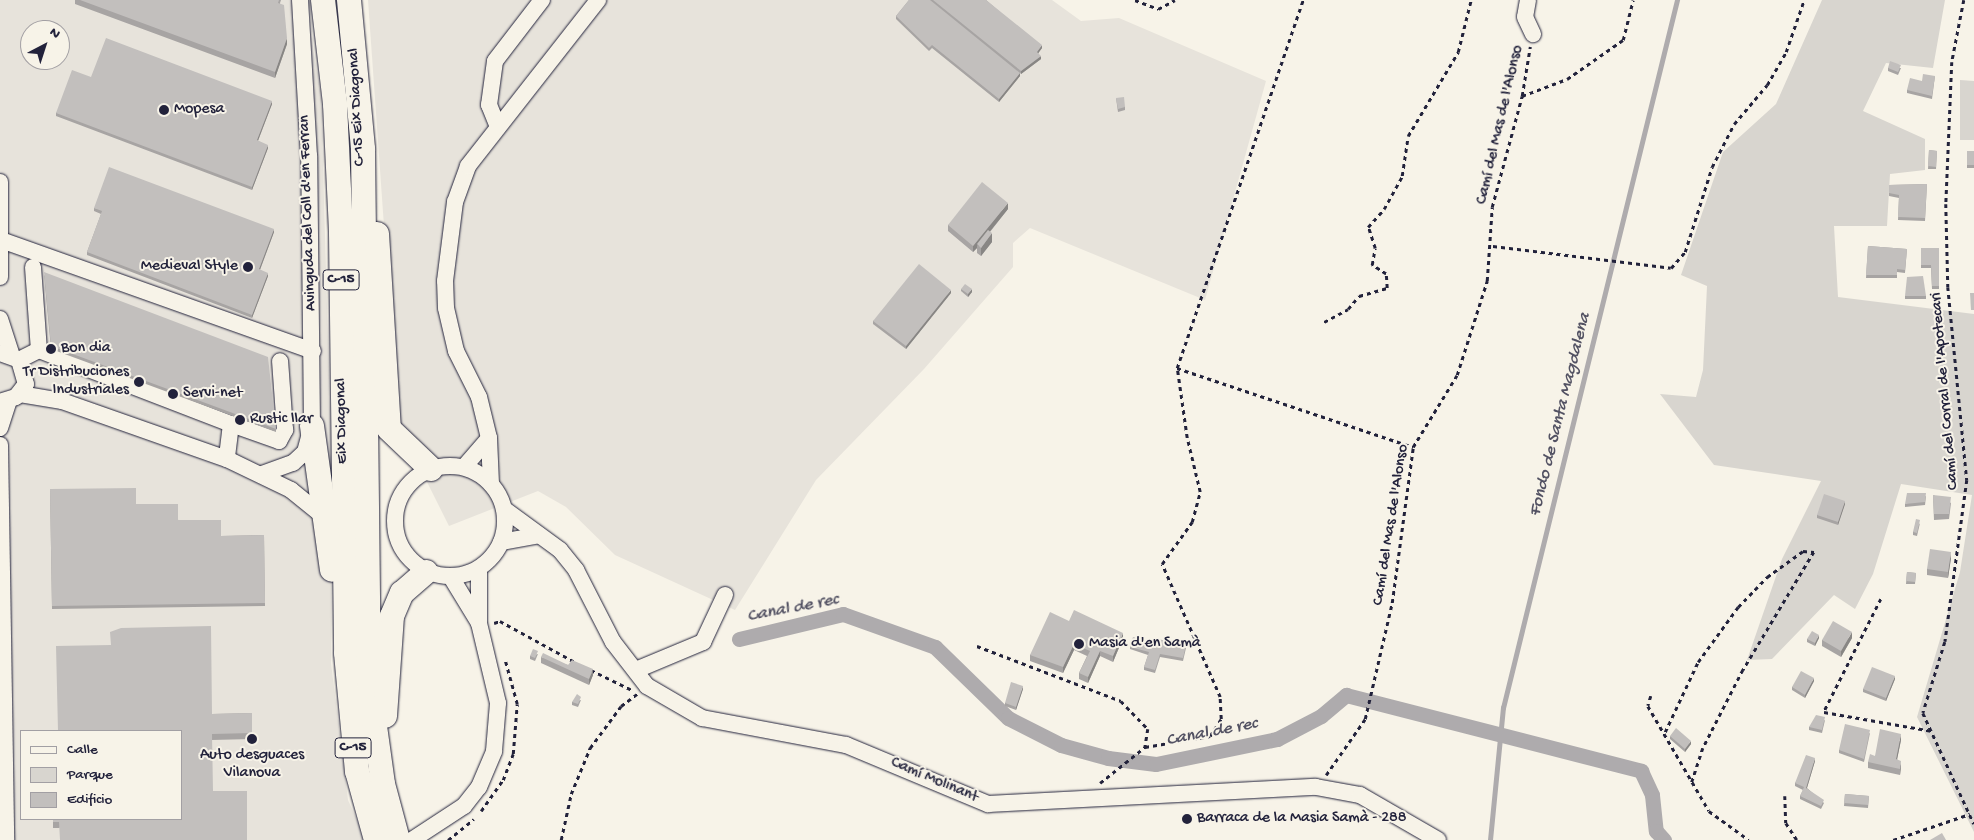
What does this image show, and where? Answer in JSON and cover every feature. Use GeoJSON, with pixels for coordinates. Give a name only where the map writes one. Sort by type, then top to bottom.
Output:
{"type":"FeatureCollection","features":[{"type":"Feature","properties":{"kind":"highway","name":"Eix Diagonal"},"geometry":{"type":"LineString","coordinates":[[323,0],[335,104],[341,233],[345,604],[350,728],[376,840]]}},
{"type":"Feature","properties":{"kind":"highway","name":"C-15 Eix Diagonal"},"geometry":{"type":"LineString","coordinates":[[349,0],[363,149],[361,214]]}},
{"type":"Feature","properties":{"kind":"highway","name":"C-15"},"geometry":{"type":"LineString","coordinates":[[363,149],[372,163],[389,429],[431,469]]}},
{"type":"Feature","properties":{"kind":"highway","name":"Eix Diagonal"},"geometry":{"type":"LineString","coordinates":[[361,214],[369,683],[376,741]]}},
{"type":"Feature","properties":{"kind":"highway"},"geometry":{"type":"LineString","coordinates":[[312,426],[333,588],[345,604]]}},
{"type":"Feature","properties":{"kind":"highway"},"geometry":{"type":"LineString","coordinates":[[376,741],[384,719],[392,616],[402,593],[426,572]]}},
{"type":"Feature","properties":{"kind":"highway","name":"C-15"},"geometry":{"type":"LineString","coordinates":[[376,741],[398,840]]}},
{"type":"Feature","properties":{"kind":"street","name":"Avinguda del Coll d'en Ferran"},"geometry":{"type":"LineString","coordinates":[[262,474],[294,464],[305,452],[312,426],[313,351],[300,0]]}},
{"type":"Feature","properties":{"kind":"street"},"geometry":{"type":"LineString","coordinates":[[498,127],[489,105],[495,61],[542,0]]}},
{"type":"Feature","properties":{"kind":"street"},"geometry":{"type":"LineString","coordinates":[[491,484],[464,468],[431,469],[405,488],[394,518],[402,550],[426,572],[451,577],[479,569],[502,542],[504,509],[491,484],[489,438],[479,397],[456,351],[445,281],[460,182],[498,127],[598,0]]}},
{"type":"Feature","properties":{"kind":"street"},"geometry":{"type":"LineString","coordinates":[[1528,0],[1525,16],[1533,34]]}},
{"type":"Feature","properties":{"kind":"street"},"geometry":{"type":"LineString","coordinates":[[0,182],[2,240],[0,277]]}},
{"type":"Feature","properties":{"kind":"street"},"geometry":{"type":"LineString","coordinates":[[2,240],[313,351]]}},
{"type":"Feature","properties":{"kind":"street"},"geometry":{"type":"LineString","coordinates":[[33,268],[40,350]]}},
{"type":"Feature","properties":{"kind":"street"},"geometry":{"type":"LineString","coordinates":[[0,319],[0,325],[14,360],[10,399],[0,428]]}},
{"type":"Feature","properties":{"kind":"street"},"geometry":{"type":"LineString","coordinates":[[14,360],[40,350],[279,441],[285,430],[280,361]]}},
{"type":"Feature","properties":{"kind":"street"},"geometry":{"type":"LineString","coordinates":[[14,360],[62,401]]}},
{"type":"Feature","properties":{"kind":"street"},"geometry":{"type":"LineString","coordinates":[[10,399],[62,401],[227,460],[262,474],[324,516]]}},
{"type":"Feature","properties":{"kind":"street"},"geometry":{"type":"LineString","coordinates":[[227,460],[231,424]]}},
{"type":"Feature","properties":{"kind":"street"},"geometry":{"type":"LineString","coordinates":[[464,468],[489,438]]}},
{"type":"Feature","properties":{"kind":"street"},"geometry":{"type":"LineString","coordinates":[[0,445],[6,840]]}},
{"type":"Feature","properties":{"kind":"street","name":"Camí Molinant"},"geometry":{"type":"LineString","coordinates":[[504,509],[539,536],[576,570],[613,642],[647,686],[702,718],[846,745],[988,804],[1316,788],[1360,795],[1438,840]]}},
{"type":"Feature","properties":{"kind":"street"},"geometry":{"type":"LineString","coordinates":[[502,542],[539,536]]}},
{"type":"Feature","properties":{"kind":"street"},"geometry":{"type":"LineString","coordinates":[[412,840],[464,806],[479,787],[494,751],[498,703],[479,569]]}},
{"type":"Feature","properties":{"kind":"street"},"geometry":{"type":"LineString","coordinates":[[451,577],[486,627]]}},
{"type":"Feature","properties":{"kind":"street"},"geometry":{"type":"LineString","coordinates":[[636,670],[703,642],[726,595]]}},
{"type":"Feature","properties":{"kind":"path"},"geometry":{"type":"LineString","coordinates":[[1135,0],[1158,9],[1175,0]]}},
{"type":"Feature","properties":{"kind":"path"},"geometry":{"type":"LineString","coordinates":[[1081,798],[1145,747],[1210,736],[1221,720],[1220,697],[1162,564],[1192,522],[1200,492],[1187,438],[1178,368],[1303,0]]}},
{"type":"Feature","properties":{"kind":"path"},"geometry":{"type":"LineString","coordinates":[[1324,322],[1348,309],[1359,296],[1388,288],[1386,274],[1372,265],[1375,248],[1368,227],[1384,210],[1402,176],[1408,136],[1458,52],[1471,0]]}},
{"type":"Feature","properties":{"kind":"path"},"geometry":{"type":"LineString","coordinates":[[1522,96],[1567,79],[1623,40],[1633,0]]}},
{"type":"Feature","properties":{"kind":"path"},"geometry":{"type":"LineString","coordinates":[[1493,246],[1671,268],[1685,252],[1712,167],[1734,124],[1767,84],[1786,52],[1804,0]]}},
{"type":"Feature","properties":{"kind":"path","name":"Camí del Corral de l'Apotecari"},"geometry":{"type":"LineString","coordinates":[[1964,0],[1952,62],[1946,204],[1948,287],[1967,480],[1945,642],[1923,713],[1974,824]]}},
{"type":"Feature","properties":{"kind":"path","name":"Camí del Mas de l'Alonso"},"geometry":{"type":"LineString","coordinates":[[1316,788],[1365,719],[1392,603],[1413,447],[1457,375],[1487,281],[1493,246],[1492,207],[1522,96],[1533,34]]}},
{"type":"Feature","properties":{"kind":"path"},"geometry":{"type":"LineString","coordinates":[[1178,368],[1413,447]]}},
{"type":"Feature","properties":{"kind":"path"},"geometry":{"type":"LineString","coordinates":[[1665,732],[1698,662],[1738,607],[1767,577],[1803,551],[1814,552],[1743,670],[1703,748],[1692,782]]}},
{"type":"Feature","properties":{"kind":"path"},"geometry":{"type":"LineString","coordinates":[[1881,599],[1824,712],[1932,731]]}},
{"type":"Feature","properties":{"kind":"path"},"geometry":{"type":"LineString","coordinates":[[486,627],[500,621],[629,690],[647,686]]}},
{"type":"Feature","properties":{"kind":"path"},"geometry":{"type":"LineString","coordinates":[[976,646],[1121,701],[1148,729],[1145,747]]}},
{"type":"Feature","properties":{"kind":"path"},"geometry":{"type":"LineString","coordinates":[[561,840],[572,794],[590,748],[621,706],[647,686]]}},
{"type":"Feature","properties":{"kind":"path"},"geometry":{"type":"LineString","coordinates":[[1651,696],[1648,706],[1665,732],[1709,811],[1749,840]]}},
{"type":"Feature","properties":{"kind":"path"},"geometry":{"type":"LineString","coordinates":[[1785,796],[1786,823],[1797,840]]}},
{"type":"Feature","properties":{"kind":"path"},"geometry":{"type":"LineString","coordinates":[[1893,840],[1970,814]]}},
{"type":"Feature","properties":{"kind":"shaded area"},"geometry":{"type":"Polygon","coordinates":[[[0,0],[305,0],[321,95],[331,446],[331,663],[348,800],[366,840],[0,840],[0,0]]]}},
{"type":"Feature","properties":{"kind":"shaded area"},"geometry":{"type":"Polygon","coordinates":[[[368,0],[1052,0],[1081,21],[1119,18],[1266,81],[1205,300],[1030,228],[1013,243],[1013,267],[924,369],[816,480],[735,610],[615,555],[566,507],[538,491],[449,526],[398,424],[368,0]]]}},
{"type":"Feature","properties":{"kind":"green space"},"geometry":{"type":"Polygon","coordinates":[[[1822,0],[1945,0],[1933,68],[1886,63],[1863,111],[1925,139],[1925,170],[1890,174],[1887,226],[1834,226],[1838,297],[1974,314],[1974,832],[1917,717],[1960,572],[1972,495],[1901,484],[1873,574],[1855,609],[1834,595],[1772,659],[1747,660],[1782,559],[1821,481],[1714,465],[1660,394],[1696,397],[1703,370],[1707,286],[1681,275],[1723,152],[1776,104],[1822,0]]]}},
{"type":"Feature","properties":{"kind":"green space"},"geometry":{"type":"Polygon","coordinates":[[[1960,80],[1974,81],[1974,140],[1960,140],[1960,80]]]}},
{"type":"Feature","properties":{"kind":"building"},"geometry":{"type":"Polygon","coordinates":[[[80,0],[279,0],[278,3],[284,5],[287,38],[275,72],[80,0]]]}},
{"type":"Feature","properties":{"kind":"building"},"geometry":{"type":"Polygon","coordinates":[[[909,0],[930,0],[1020,73],[999,99],[932,45],[929,48],[896,16],[909,0]]]}},
{"type":"Feature","properties":{"kind":"building"},"geometry":{"type":"Polygon","coordinates":[[[933,0],[986,0],[1042,45],[1037,52],[1041,56],[1021,71],[933,0]]]}},
{"type":"Feature","properties":{"kind":"building","name":"Mopesa"},"geometry":{"type":"Polygon","coordinates":[[[106,38],[272,101],[257,140],[268,145],[252,187],[56,113],[72,70],[91,77],[106,38]]]}},
{"type":"Feature","properties":{"kind":"building"},"geometry":{"type":"Polygon","coordinates":[[[1890,61],[1901,65],[1898,72],[1888,68],[1890,61]]]}},
{"type":"Feature","properties":{"kind":"building"},"geometry":{"type":"Polygon","coordinates":[[[1923,74],[1935,76],[1932,96],[1907,90],[1910,78],[1922,81],[1923,74]]]}},
{"type":"Feature","properties":{"kind":"building"},"geometry":{"type":"Polygon","coordinates":[[[1124,97],[1125,107],[1118,109],[1116,98],[1124,97]]]}},
{"type":"Feature","properties":{"kind":"building"},"geometry":{"type":"Polygon","coordinates":[[[1929,150],[1937,151],[1936,167],[1928,166],[1929,150]]]}},
{"type":"Feature","properties":{"kind":"building"},"geometry":{"type":"Polygon","coordinates":[[[1967,151],[1974,151],[1974,165],[1967,165],[1967,151]]]}},
{"type":"Feature","properties":{"kind":"building"},"geometry":{"type":"Polygon","coordinates":[[[109,167],[274,229],[259,269],[268,273],[252,315],[87,252],[102,211],[94,208],[109,167]]]}},
{"type":"Feature","properties":{"kind":"building"},"geometry":{"type":"Polygon","coordinates":[[[982,182],[1008,203],[973,246],[948,225],[982,182]]]}},
{"type":"Feature","properties":{"kind":"building"},"geometry":{"type":"Polygon","coordinates":[[[1927,184],[1925,218],[1898,217],[1899,195],[1889,193],[1889,185],[1927,184]]]}},
{"type":"Feature","properties":{"kind":"building"},"geometry":{"type":"Polygon","coordinates":[[[988,230],[992,233],[981,248],[977,244],[988,230]]]}},
{"type":"Feature","properties":{"kind":"building"},"geometry":{"type":"Polygon","coordinates":[[[1868,246],[1907,249],[1905,270],[1897,269],[1897,275],[1866,275],[1868,246]]]}},
{"type":"Feature","properties":{"kind":"building"},"geometry":{"type":"Polygon","coordinates":[[[1921,248],[1939,248],[1939,286],[1932,286],[1931,265],[1921,265],[1921,248]]]}},
{"type":"Feature","properties":{"kind":"building"},"geometry":{"type":"Polygon","coordinates":[[[919,264],[951,290],[906,346],[873,321],[919,264]]]}},
{"type":"Feature","properties":{"kind":"building"},"geometry":{"type":"Polygon","coordinates":[[[44,272],[268,357],[276,429],[51,346],[44,272]]]}},
{"type":"Feature","properties":{"kind":"building"},"geometry":{"type":"Polygon","coordinates":[[[1923,276],[1926,296],[1905,296],[1907,277],[1923,276]]]}},
{"type":"Feature","properties":{"kind":"building"},"geometry":{"type":"Polygon","coordinates":[[[965,284],[972,289],[968,294],[961,289],[965,284]]]}},
{"type":"Feature","properties":{"kind":"building"},"geometry":{"type":"Polygon","coordinates":[[[1970,293],[1974,293],[1974,310],[1971,310],[1970,293]]]}},
{"type":"Feature","properties":{"kind":"building"},"geometry":{"type":"Polygon","coordinates":[[[136,488],[136,504],[178,504],[178,520],[221,520],[221,536],[264,535],[265,603],[52,606],[50,489],[136,488]]]}},
{"type":"Feature","properties":{"kind":"building"},"geometry":{"type":"Polygon","coordinates":[[[1907,493],[1926,493],[1925,502],[1905,504],[1907,493]]]}},
{"type":"Feature","properties":{"kind":"building"},"geometry":{"type":"Polygon","coordinates":[[[1824,494],[1845,501],[1838,522],[1817,515],[1824,494]]]}},
{"type":"Feature","properties":{"kind":"building"},"geometry":{"type":"Polygon","coordinates":[[[1933,495],[1951,497],[1949,514],[1934,514],[1933,495]]]}},
{"type":"Feature","properties":{"kind":"building"},"geometry":{"type":"Polygon","coordinates":[[[1916,519],[1920,520],[1917,533],[1913,532],[1916,519]]]}},
{"type":"Feature","properties":{"kind":"building"},"geometry":{"type":"Polygon","coordinates":[[[1930,549],[1951,552],[1948,572],[1927,569],[1930,549]]]}},
{"type":"Feature","properties":{"kind":"building"},"geometry":{"type":"Polygon","coordinates":[[[1907,572],[1916,573],[1915,582],[1906,581],[1907,572]]]}},
{"type":"Feature","properties":{"kind":"building","name":"Masia d'en Samà"},"geometry":{"type":"Polygon","coordinates":[[[1074,610],[1123,633],[1113,656],[1100,651],[1088,677],[1079,673],[1090,651],[1074,644],[1063,667],[1030,655],[1050,612],[1069,621],[1074,610]]]}},
{"type":"Feature","properties":{"kind":"building"},"geometry":{"type":"Polygon","coordinates":[[[1833,621],[1852,632],[1841,651],[1822,640],[1833,621]]]}},
{"type":"Feature","properties":{"kind":"building"},"geometry":{"type":"Polygon","coordinates":[[[211,626],[212,714],[252,713],[252,733],[212,734],[213,791],[247,791],[247,840],[60,840],[59,822],[53,822],[53,820],[182,820],[182,730],[58,730],[56,646],[111,645],[110,632],[121,628],[211,626]]]}},
{"type":"Feature","properties":{"kind":"building"},"geometry":{"type":"Polygon","coordinates":[[[1812,631],[1819,635],[1815,643],[1807,639],[1812,631]]]}},
{"type":"Feature","properties":{"kind":"building"},"geometry":{"type":"Polygon","coordinates":[[[1133,637],[1152,642],[1153,638],[1186,645],[1183,658],[1160,654],[1155,670],[1144,667],[1149,652],[1130,647],[1133,637]]]}},
{"type":"Feature","properties":{"kind":"building"},"geometry":{"type":"Polygon","coordinates":[[[533,649],[538,651],[535,658],[530,656],[533,649]]]}},
{"type":"Feature","properties":{"kind":"building"},"geometry":{"type":"Polygon","coordinates":[[[543,653],[568,665],[572,660],[593,669],[589,679],[541,657],[543,653]]]}},
{"type":"Feature","properties":{"kind":"building"},"geometry":{"type":"Polygon","coordinates":[[[1872,667],[1895,676],[1886,698],[1863,689],[1872,667]]]}},
{"type":"Feature","properties":{"kind":"building"},"geometry":{"type":"Polygon","coordinates":[[[1801,671],[1814,678],[1805,695],[1792,687],[1801,671]]]}},
{"type":"Feature","properties":{"kind":"building"},"geometry":{"type":"Polygon","coordinates":[[[1011,682],[1023,686],[1016,707],[1005,703],[1011,682]]]}},
{"type":"Feature","properties":{"kind":"building"},"geometry":{"type":"Polygon","coordinates":[[[577,694],[581,697],[578,704],[572,702],[577,694]]]}},
{"type":"Feature","properties":{"kind":"building"},"geometry":{"type":"Polygon","coordinates":[[[1816,715],[1825,717],[1822,730],[1809,727],[1816,715]]]}},
{"type":"Feature","properties":{"kind":"building"},"geometry":{"type":"Polygon","coordinates":[[[1845,724],[1870,730],[1864,759],[1839,750],[1845,724]]]}},
{"type":"Feature","properties":{"kind":"building"},"geometry":{"type":"Polygon","coordinates":[[[1676,728],[1691,741],[1685,749],[1670,736],[1676,728]]]}},
{"type":"Feature","properties":{"kind":"building"},"geometry":{"type":"Polygon","coordinates":[[[1880,729],[1901,734],[1896,759],[1901,761],[1900,769],[1868,762],[1870,754],[1875,756],[1880,729]]]}},
{"type":"Feature","properties":{"kind":"building"},"geometry":{"type":"Polygon","coordinates":[[[1806,755],[1815,758],[1806,788],[1824,800],[1821,806],[1800,796],[1804,787],[1795,783],[1806,755]]]}},
{"type":"Feature","properties":{"kind":"building"},"geometry":{"type":"Polygon","coordinates":[[[1845,794],[1869,796],[1868,805],[1844,803],[1845,794]]]}},
{"type":"Feature","properties":{"kind":"building"},"geometry":{"type":"Polygon","coordinates":[[[1942,833],[1946,840],[1930,840],[1942,833]]]}},
{"type":"Feature","properties":{"kind":"waterway","name":"Fondo de Santa Magdalena"},"geometry":{"type":"LineString","coordinates":[[1490,840],[1503,708],[1677,0]]}},
{"type":"Feature","properties":{"kind":"waterway","name":"Canal de rec"},"geometry":{"type":"LineString","coordinates":[[739,639],[843,614],[935,647],[1008,718],[1061,745],[1108,758],[1156,764],[1277,739],[1321,716],[1346,695],[1641,771],[1652,795],[1656,831],[1664,840]]}},
{"type":"Feature","properties":{"kind":"place","name":"Mopesa"},"geometry":{"type":"Point","coordinates":[164,110]}},
{"type":"Feature","properties":{"kind":"place","name":"Medieval Style"},"geometry":{"type":"Point","coordinates":[248,267]}},
{"type":"Feature","properties":{"kind":"place","name":"Bon dia"},"geometry":{"type":"Point","coordinates":[51,349]}},
{"type":"Feature","properties":{"kind":"place","name":"Tr Distribuciones Industriales"},"geometry":{"type":"Point","coordinates":[139,382]}},
{"type":"Feature","properties":{"kind":"place","name":"Servi-net"},"geometry":{"type":"Point","coordinates":[173,394]}},
{"type":"Feature","properties":{"kind":"place","name":"Rustic llar"},"geometry":{"type":"Point","coordinates":[240,420]}},
{"type":"Feature","properties":{"kind":"place","name":"Masia d'en Samà"},"geometry":{"type":"Point","coordinates":[1079,644]}},
{"type":"Feature","properties":{"kind":"place","name":"Auto desguaces Vilanova"},"geometry":{"type":"Point","coordinates":[252,739]}},
{"type":"Feature","properties":{"kind":"place","name":"Barraca de la Masia Samà - 288"},"geometry":{"type":"Point","coordinates":[1187,819]}}]}
